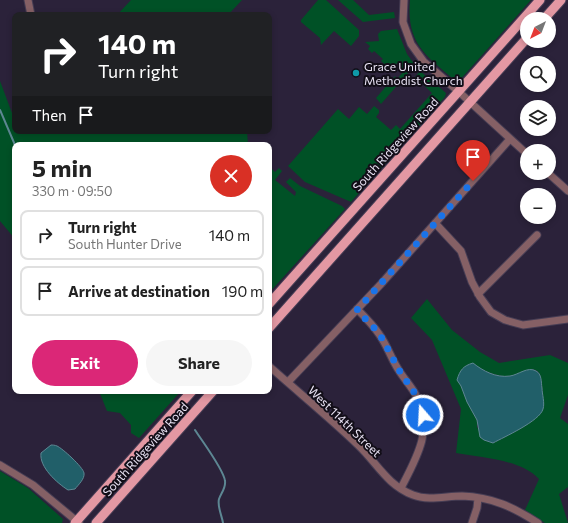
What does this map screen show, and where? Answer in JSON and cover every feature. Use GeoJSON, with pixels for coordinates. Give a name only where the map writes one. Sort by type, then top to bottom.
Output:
{"type":"FeatureCollection","features":[{"type":"Feature","properties":{"kind":"main road","name":"South Ridgeview Road"},"geometry":{"type":"LineString","coordinates":[[272,301],[540,0]]}},
{"type":"Feature","properties":{"kind":"main road"},"geometry":{"type":"LineString","coordinates":[[550,12],[561,0]]}},
{"type":"Feature","properties":{"kind":"main road"},"geometry":{"type":"LineString","coordinates":[[272,325],[520,46]]}},
{"type":"Feature","properties":{"kind":"main road","name":"South Ridgeview Road"},"geometry":{"type":"LineString","coordinates":[[77,522],[189,394]]}},
{"type":"Feature","properties":{"kind":"main road","name":"South Ridgeview Road"},"geometry":{"type":"LineString","coordinates":[[96,523],[210,394]]}},
{"type":"Feature","properties":{"kind":"street"},"geometry":{"type":"LineString","coordinates":[[28,0],[30,12]]}},
{"type":"Feature","properties":{"kind":"street"},"geometry":{"type":"LineString","coordinates":[[404,0],[403,22],[411,44],[424,62],[520,148]]}},
{"type":"Feature","properties":{"kind":"street"},"geometry":{"type":"LineString","coordinates":[[288,382],[357,310],[510,139]]}},
{"type":"Feature","properties":{"kind":"street"},"geometry":{"type":"LineString","coordinates":[[556,180],[568,191]]}},
{"type":"Feature","properties":{"kind":"street"},"geometry":{"type":"LineString","coordinates":[[435,223],[460,251],[478,294],[491,312],[505,320],[523,325],[568,319]]}},
{"type":"Feature","properties":{"kind":"street"},"geometry":{"type":"LineString","coordinates":[[478,294],[537,235]]}},
{"type":"Feature","properties":{"kind":"street"},"geometry":{"type":"LineString","coordinates":[[357,310],[378,332],[421,406],[424,429],[422,440],[419,451],[401,488]]}},
{"type":"Feature","properties":{"kind":"street","name":"West 114th Street"},"geometry":{"type":"LineString","coordinates":[[272,369],[359,446],[390,482],[413,495],[422,497],[461,496],[497,501],[507,505],[538,523]]}},
{"type":"Feature","properties":{"kind":"street"},"geometry":{"type":"LineString","coordinates":[[0,465],[28,481],[77,522]]}},
{"type":"Feature","properties":{"kind":"street"},"geometry":{"type":"LineString","coordinates":[[472,523],[477,508],[478,498]]}},
{"type":"Feature","properties":{"kind":"green space"},"geometry":{"type":"Polygon","coordinates":[[[131,0],[242,0],[231,12],[120,12],[131,0]]]}},
{"type":"Feature","properties":{"kind":"green space"},"geometry":{"type":"Polygon","coordinates":[[[318,0],[326,0],[359,30],[359,36],[351,46],[334,31],[321,45],[320,38],[301,22],[301,20],[318,0]]]}},
{"type":"Feature","properties":{"kind":"green space"},"geometry":{"type":"Polygon","coordinates":[[[338,0],[353,0],[369,15],[394,12],[395,18],[363,22],[338,0]]]}},
{"type":"Feature","properties":{"kind":"green space"},"geometry":{"type":"Polygon","coordinates":[[[410,0],[531,0],[459,81],[456,81],[436,64],[420,47],[411,27],[410,0]]]}},
{"type":"Feature","properties":{"kind":"green space"},"geometry":{"type":"Polygon","coordinates":[[[397,29],[407,54],[415,65],[381,104],[376,98],[395,76],[397,79],[405,70],[397,63],[391,70],[381,61],[383,59],[374,51],[372,53],[368,49],[370,46],[365,42],[379,41],[378,34],[381,31],[397,29]]]}},
{"type":"Feature","properties":{"kind":"green space"},"geometry":{"type":"Polygon","coordinates":[[[420,71],[446,93],[445,97],[351,202],[305,182],[288,166],[338,109],[349,119],[359,107],[367,114],[374,106],[379,110],[376,117],[391,130],[396,125],[400,129],[432,93],[415,77],[420,71]]]}},
{"type":"Feature","properties":{"kind":"green space"},"geometry":{"type":"Polygon","coordinates":[[[0,81],[12,113],[12,134],[247,134],[248,142],[12,142],[12,235],[0,221],[0,81]]]}},
{"type":"Feature","properties":{"kind":"green space"},"geometry":{"type":"Polygon","coordinates":[[[279,168],[282,171],[275,180],[295,196],[296,192],[286,182],[290,178],[300,186],[342,206],[345,209],[272,290],[272,169],[275,172],[279,168]]]}},
{"type":"Feature","properties":{"kind":"green space"},"geometry":{"type":"Polygon","coordinates":[[[427,299],[452,330],[480,352],[499,363],[550,355],[568,363],[568,395],[560,418],[568,424],[568,487],[559,494],[568,523],[545,523],[525,510],[539,479],[531,472],[522,467],[500,460],[456,453],[461,409],[432,340],[411,318],[427,299]],[[481,369],[461,386],[467,402],[477,420],[477,427],[484,440],[493,443],[518,430],[543,404],[542,385],[538,371],[530,370],[513,375],[502,376],[481,369]]]}},
{"type":"Feature","properties":{"kind":"green space"},"geometry":{"type":"Polygon","coordinates":[[[100,394],[178,394],[139,438],[131,433],[131,425],[120,413],[107,411],[100,394]]]}},
{"type":"Feature","properties":{"kind":"green space"},"geometry":{"type":"Polygon","coordinates":[[[0,471],[28,488],[63,519],[62,523],[0,523],[0,471]]]}},
{"type":"Feature","properties":{"kind":"shaded area"},"geometry":{"type":"Polygon","coordinates":[[[473,363],[485,371],[500,376],[510,376],[526,370],[538,372],[541,378],[544,401],[544,407],[540,414],[521,428],[493,443],[480,437],[477,420],[457,380],[462,369],[473,363]]]}},
{"type":"Feature","properties":{"kind":"shaded area"},"geometry":{"type":"Polygon","coordinates":[[[51,445],[57,446],[63,450],[83,470],[84,475],[81,482],[75,489],[68,490],[64,487],[54,479],[43,464],[41,453],[51,445]]]}},
{"type":"Feature","properties":{"kind":"waterway"},"geometry":{"type":"LineString","coordinates":[[0,110],[14,142]]}},
{"type":"Feature","properties":{"kind":"waterway"},"geometry":{"type":"LineString","coordinates":[[195,430],[224,476],[225,486],[219,499],[219,508],[223,523]]}},
{"type":"Feature","properties":{"kind":"place","name":"Grace United Methodist Church"},"geometry":{"type":"Point","coordinates":[356,73]}},
{"type":"Feature","properties":{"kind":"route"},"geometry":{"type":"LineString","coordinates":[[423,415],[418,398],[399,370],[378,332],[357,310],[473,181]]}}]}
